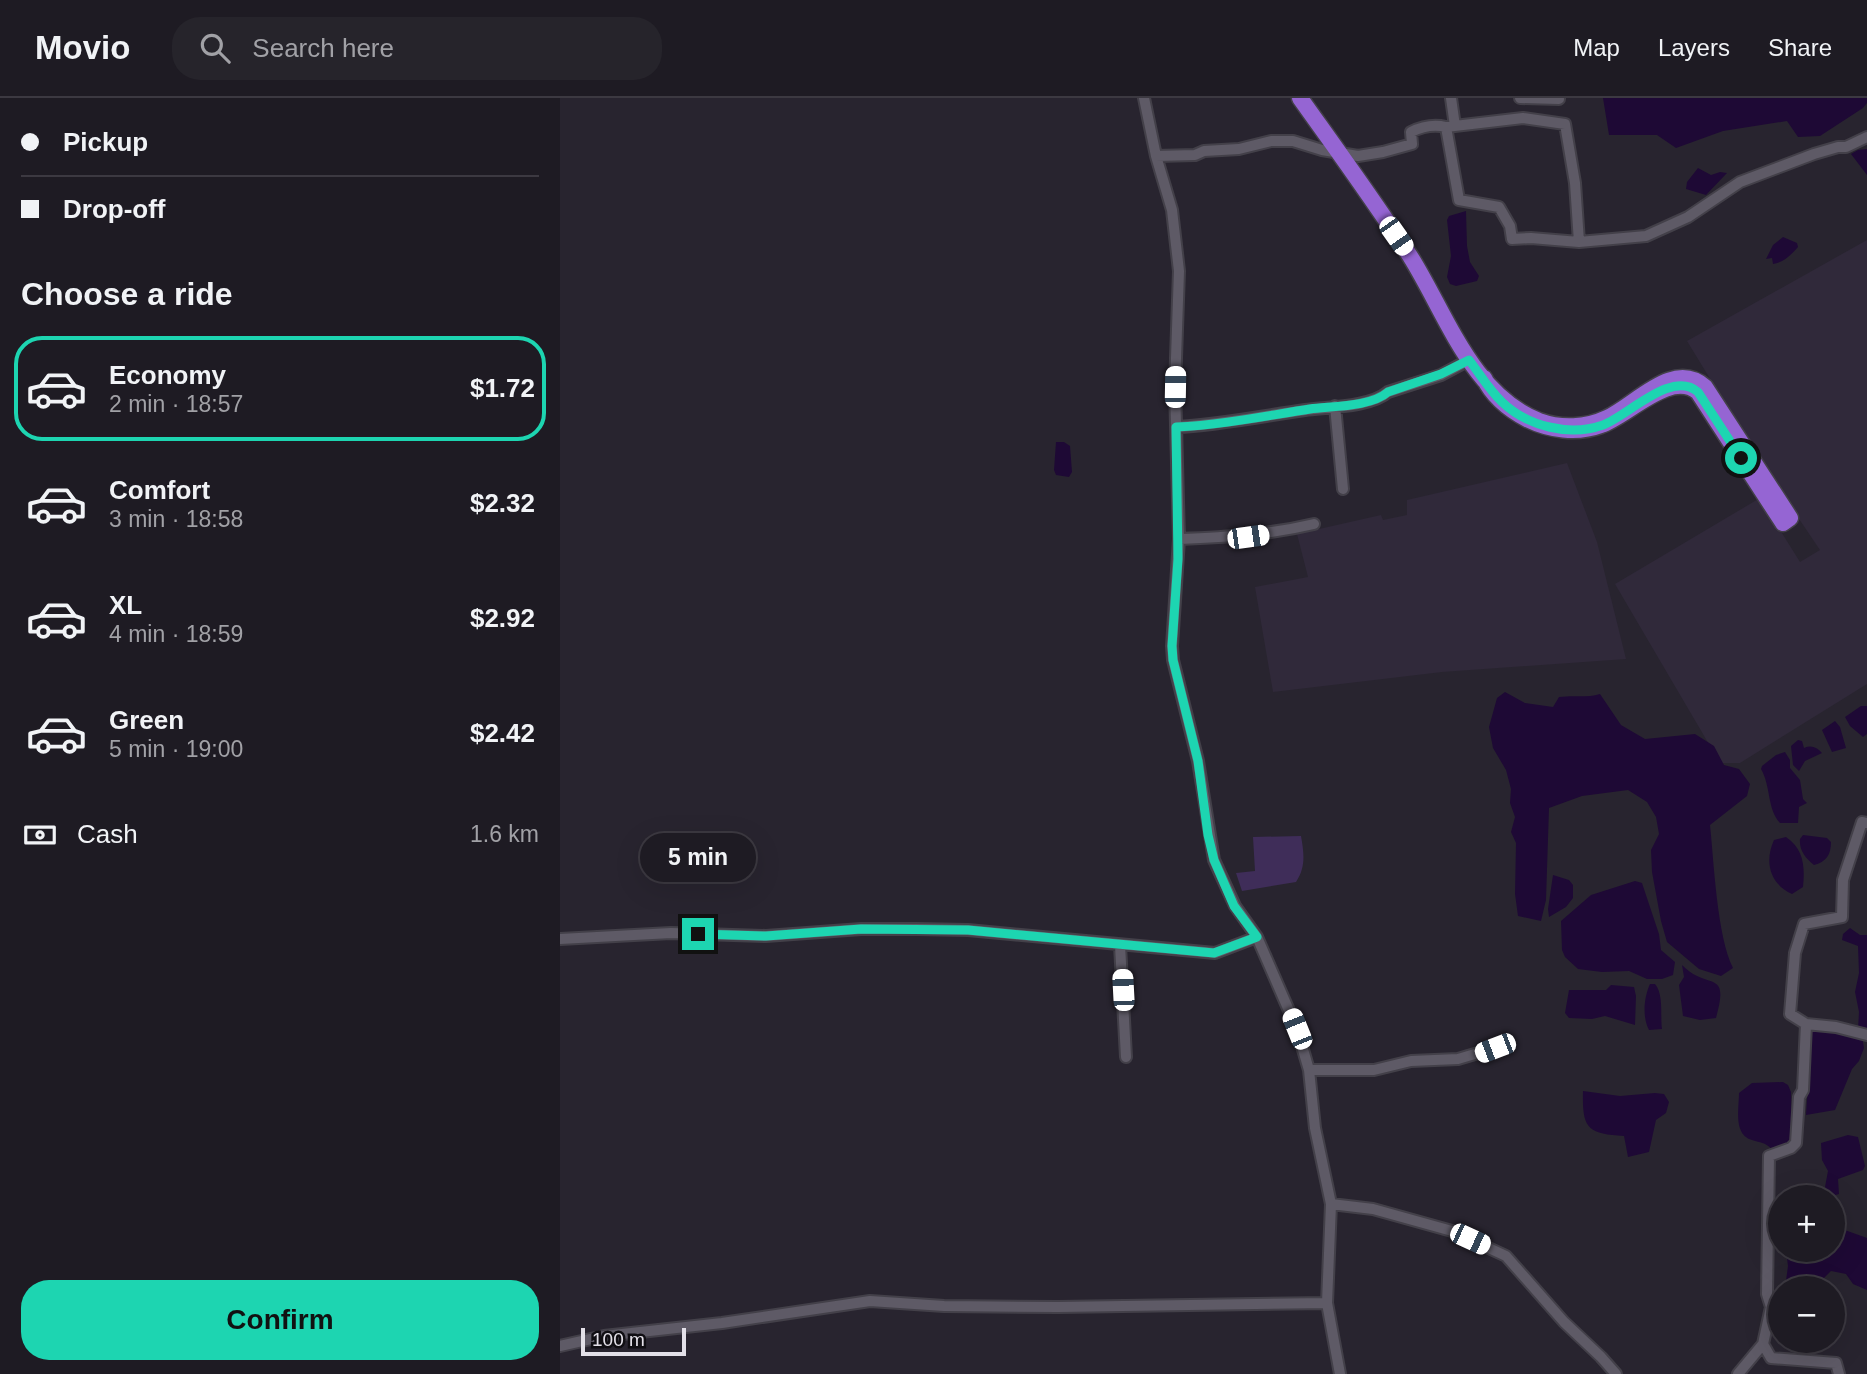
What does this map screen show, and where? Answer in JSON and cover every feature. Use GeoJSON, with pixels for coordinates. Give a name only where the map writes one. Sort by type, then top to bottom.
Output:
{"type":"FeatureCollection","features":[{"type":"Feature","properties":{"kind":"highway"},"geometry":{"type":"LineString","coordinates":[[1300,98],[1410,257],[1469,360],[1502,402],[1542,425],[1558,429],[1579,428],[1602,425],[1613,420],[1663,389],[1675,385],[1688,386],[1698,392],[1783,523],[1790,519],[1705,387],[1697,380],[1688,377],[1668,380],[1606,419],[1579,428]]}},
{"type":"Feature","properties":{"kind":"street"},"geometry":{"type":"LineString","coordinates":[[1144,98],[1156,156],[1172,210],[1179,271],[1176,427],[1179,539],[1173,660],[1198,761],[1214,860],[1234,906],[1257,937],[1297,1029],[1309,1070],[1315,1128],[1331,1204],[1327,1303],[1340,1374]]}},
{"type":"Feature","properties":{"kind":"street"},"geometry":{"type":"LineString","coordinates":[[1451,98],[1451,126],[1459,200],[1499,206],[1510,226],[1512,239],[1579,242],[1646,236],[1688,217],[1740,182],[1814,154],[1846,147],[1867,137]]}},
{"type":"Feature","properties":{"kind":"street"},"geometry":{"type":"LineString","coordinates":[[1520,98],[1559,99]]}},
{"type":"Feature","properties":{"kind":"street"},"geometry":{"type":"LineString","coordinates":[[1156,156],[1195,155],[1204,150],[1238,149],[1271,141],[1293,141],[1358,156],[1412,144],[1411,132],[1423,127],[1522,117],[1565,124],[1575,183],[1579,242]]}},
{"type":"Feature","properties":{"kind":"street"},"geometry":{"type":"LineString","coordinates":[[1176,427],[1218,425],[1383,397],[1388,392],[1441,374],[1469,360]]}},
{"type":"Feature","properties":{"kind":"street"},"geometry":{"type":"LineString","coordinates":[[1335,406],[1343,489]]}},
{"type":"Feature","properties":{"kind":"street"},"geometry":{"type":"LineString","coordinates":[[1179,539],[1248,537],[1314,524]]}},
{"type":"Feature","properties":{"kind":"street"},"geometry":{"type":"LineString","coordinates":[[1867,823],[1862,822],[1843,880],[1842,917],[1804,924],[1795,953],[1790,1014],[1806,1024],[1836,1027],[1867,1035]]}},
{"type":"Feature","properties":{"kind":"street"},"geometry":{"type":"LineString","coordinates":[[560,939],[671,933],[766,936],[861,929],[968,930],[1214,953],[1257,937]]}},
{"type":"Feature","properties":{"kind":"street"},"geometry":{"type":"LineString","coordinates":[[1120,945],[1126,1057]]}},
{"type":"Feature","properties":{"kind":"street"},"geometry":{"type":"LineString","coordinates":[[1738,1374],[1763,1344],[1771,1307],[1767,1294],[1769,1156],[1791,1149],[1796,1143],[1799,1097],[1803,1090],[1806,1024]]}},
{"type":"Feature","properties":{"kind":"street"},"geometry":{"type":"LineString","coordinates":[[1309,1070],[1374,1070],[1411,1061],[1458,1059],[1495,1048]]}},
{"type":"Feature","properties":{"kind":"street"},"geometry":{"type":"LineString","coordinates":[[1331,1204],[1373,1209],[1439,1227],[1506,1256],[1555,1313],[1616,1374]]}},
{"type":"Feature","properties":{"kind":"street"},"geometry":{"type":"LineString","coordinates":[[560,1346],[604,1336],[722,1323],[870,1301],[932,1306],[1058,1307],[1327,1303]]}},
{"type":"Feature","properties":{"kind":"street"},"geometry":{"type":"LineString","coordinates":[[1763,1344],[1771,1358],[1836,1363],[1839,1374]]}},
{"type":"Feature","properties":{"kind":"shaded area"},"geometry":{"type":"Polygon","coordinates":[[[1603,98],[1867,98],[1867,103],[1820,136],[1798,137],[1787,121],[1723,131],[1676,148],[1657,135],[1609,135],[1603,98]]]}},
{"type":"Feature","properties":{"kind":"shaded area"},"geometry":{"type":"Polygon","coordinates":[[[1867,149],[1867,175],[1851,154],[1867,149]]]}},
{"type":"Feature","properties":{"kind":"shaded area"},"geometry":{"type":"Polygon","coordinates":[[[1698,168],[1711,175],[1727,173],[1706,195],[1686,189],[1687,182],[1698,168]]]}},
{"type":"Feature","properties":{"kind":"shaded area"},"geometry":{"type":"Polygon","coordinates":[[[1466,211],[1470,262],[1479,276],[1477,281],[1456,286],[1450,284],[1447,277],[1451,256],[1447,220],[1449,216],[1466,211]]]}},
{"type":"Feature","properties":{"kind":"shaded area"},"geometry":{"type":"Polygon","coordinates":[[[1783,237],[1797,243],[1798,247],[1784,260],[1773,264],[1772,258],[1766,259],[1773,245],[1783,237]]]}},
{"type":"Feature","properties":{"kind":"shaded area"},"geometry":{"type":"Polygon","coordinates":[[[1867,240],[1867,684],[1740,763],[1720,763],[1615,584],[1760,498],[1800,562],[1820,550],[1764,467],[1687,341],[1867,240]]]}},
{"type":"Feature","properties":{"kind":"shaded area"},"geometry":{"type":"Polygon","coordinates":[[[1056,442],[1064,442],[1070,446],[1072,472],[1069,477],[1056,475],[1054,470],[1056,442]]]}},
{"type":"Feature","properties":{"kind":"shaded area"},"geometry":{"type":"Polygon","coordinates":[[[1567,463],[1597,542],[1626,659],[1442,672],[1273,692],[1255,587],[1308,577],[1297,534],[1381,515],[1383,520],[1407,515],[1407,500],[1567,463]]]}},
{"type":"Feature","properties":{"kind":"shaded area"},"geometry":{"type":"Polygon","coordinates":[[[1505,692],[1525,703],[1553,707],[1559,697],[1600,694],[1621,725],[1645,739],[1695,734],[1714,746],[1724,765],[1739,769],[1750,784],[1747,796],[1710,825],[1723,938],[1733,968],[1721,976],[1699,969],[1667,942],[1652,872],[1651,850],[1659,834],[1656,817],[1647,802],[1628,790],[1582,796],[1549,808],[1546,900],[1541,921],[1518,916],[1515,894],[1516,843],[1511,832],[1515,817],[1510,803],[1511,789],[1506,770],[1493,748],[1489,727],[1497,698],[1505,692]]]}},
{"type":"Feature","properties":{"kind":"shaded area"},"geometry":{"type":"Polygon","coordinates":[[[1861,706],[1867,706],[1867,734],[1863,737],[1850,726],[1845,717],[1861,706]]]}},
{"type":"Feature","properties":{"kind":"shaded area"},"geometry":{"type":"Polygon","coordinates":[[[1835,721],[1840,727],[1846,748],[1832,752],[1822,730],[1835,721]]]}},
{"type":"Feature","properties":{"kind":"shaded area"},"geometry":{"type":"Polygon","coordinates":[[[1798,740],[1802,741],[1804,748],[1814,747],[1822,753],[1805,761],[1799,771],[1793,765],[1791,746],[1798,740]]]}},
{"type":"Feature","properties":{"kind":"shaded area"},"geometry":{"type":"Polygon","coordinates":[[[1785,752],[1790,760],[1790,768],[1800,780],[1803,799],[1807,803],[1799,807],[1798,823],[1780,823],[1771,804],[1761,769],[1776,755],[1785,752]]]}},
{"type":"Feature","properties":{"kind":"shaded area"},"geometry":{"type":"Polygon","coordinates":[[[1803,835],[1827,838],[1831,842],[1825,860],[1814,865],[1808,860],[1800,847],[1803,835]]]}},
{"type":"Feature","properties":{"kind":"shaded area"},"geometry":{"type":"Polygon","coordinates":[[[1301,836],[1303,860],[1296,882],[1242,891],[1236,873],[1255,871],[1253,837],[1301,836]]]}},
{"type":"Feature","properties":{"kind":"shaded area"},"geometry":{"type":"Polygon","coordinates":[[[1786,837],[1797,847],[1804,872],[1803,887],[1792,894],[1778,884],[1770,864],[1774,840],[1786,837]]]}},
{"type":"Feature","properties":{"kind":"shaded area"},"geometry":{"type":"Polygon","coordinates":[[[1553,875],[1569,880],[1573,885],[1573,898],[1566,907],[1549,917],[1548,909],[1553,875]]]}},
{"type":"Feature","properties":{"kind":"shaded area"},"geometry":{"type":"Polygon","coordinates":[[[1635,881],[1642,883],[1659,934],[1661,950],[1675,962],[1673,975],[1662,979],[1647,979],[1629,971],[1578,969],[1565,957],[1562,950],[1561,921],[1591,895],[1635,881]]]}},
{"type":"Feature","properties":{"kind":"shaded area"},"geometry":{"type":"Polygon","coordinates":[[[1850,928],[1860,935],[1867,935],[1867,1033],[1858,1030],[1859,1012],[1855,992],[1859,973],[1858,946],[1842,940],[1843,934],[1850,928]]]}},
{"type":"Feature","properties":{"kind":"shaded area"},"geometry":{"type":"Polygon","coordinates":[[[1682,965],[1700,978],[1718,986],[1720,1002],[1716,1018],[1700,1020],[1683,1016],[1679,985],[1684,977],[1682,965]]]}},
{"type":"Feature","properties":{"kind":"shaded area"},"geometry":{"type":"Polygon","coordinates":[[[1650,984],[1655,984],[1660,994],[1662,1029],[1649,1030],[1645,1019],[1646,995],[1650,984]]]}},
{"type":"Feature","properties":{"kind":"shaded area"},"geometry":{"type":"Polygon","coordinates":[[[1611,985],[1634,987],[1635,1025],[1605,1016],[1592,1019],[1569,1018],[1565,1013],[1569,990],[1606,990],[1611,985]]]}},
{"type":"Feature","properties":{"kind":"shaded area"},"geometry":{"type":"Polygon","coordinates":[[[1812,1027],[1862,1036],[1864,1048],[1835,1110],[1806,1115],[1810,1056],[1806,1041],[1812,1027]]]}},
{"type":"Feature","properties":{"kind":"shaded area"},"geometry":{"type":"Polygon","coordinates":[[[1783,1082],[1791,1092],[1792,1137],[1790,1145],[1772,1149],[1742,1133],[1738,1120],[1739,1093],[1752,1083],[1783,1082]]]}},
{"type":"Feature","properties":{"kind":"shaded area"},"geometry":{"type":"Polygon","coordinates":[[[1583,1091],[1620,1096],[1664,1094],[1669,1102],[1666,1113],[1656,1120],[1649,1152],[1628,1157],[1624,1136],[1602,1133],[1589,1127],[1584,1113],[1583,1091]]]}},
{"type":"Feature","properties":{"kind":"shaded area"},"geometry":{"type":"Polygon","coordinates":[[[1848,1135],[1858,1137],[1865,1166],[1863,1170],[1838,1179],[1838,1185],[1825,1185],[1828,1171],[1822,1160],[1821,1143],[1848,1135]]]}},
{"type":"Feature","properties":{"kind":"shaded area"},"geometry":{"type":"Polygon","coordinates":[[[1845,1230],[1867,1238],[1867,1290],[1853,1284],[1846,1274],[1831,1271],[1826,1276],[1787,1276],[1788,1262],[1845,1262],[1845,1230]]]}},
{"type":"Feature","properties":{"kind":"route"},"geometry":{"type":"LineString","coordinates":[[698,934],[766,936],[861,929],[968,930],[1214,953],[1257,937],[1234,906],[1214,860],[1198,761],[1173,660],[1179,539],[1176,427],[1218,425],[1383,397],[1388,392],[1441,374],[1469,360],[1488,387],[1508,407],[1529,420],[1558,429],[1578,430],[1602,425],[1663,389],[1675,385],[1694,388],[1741,458]]}}]}
